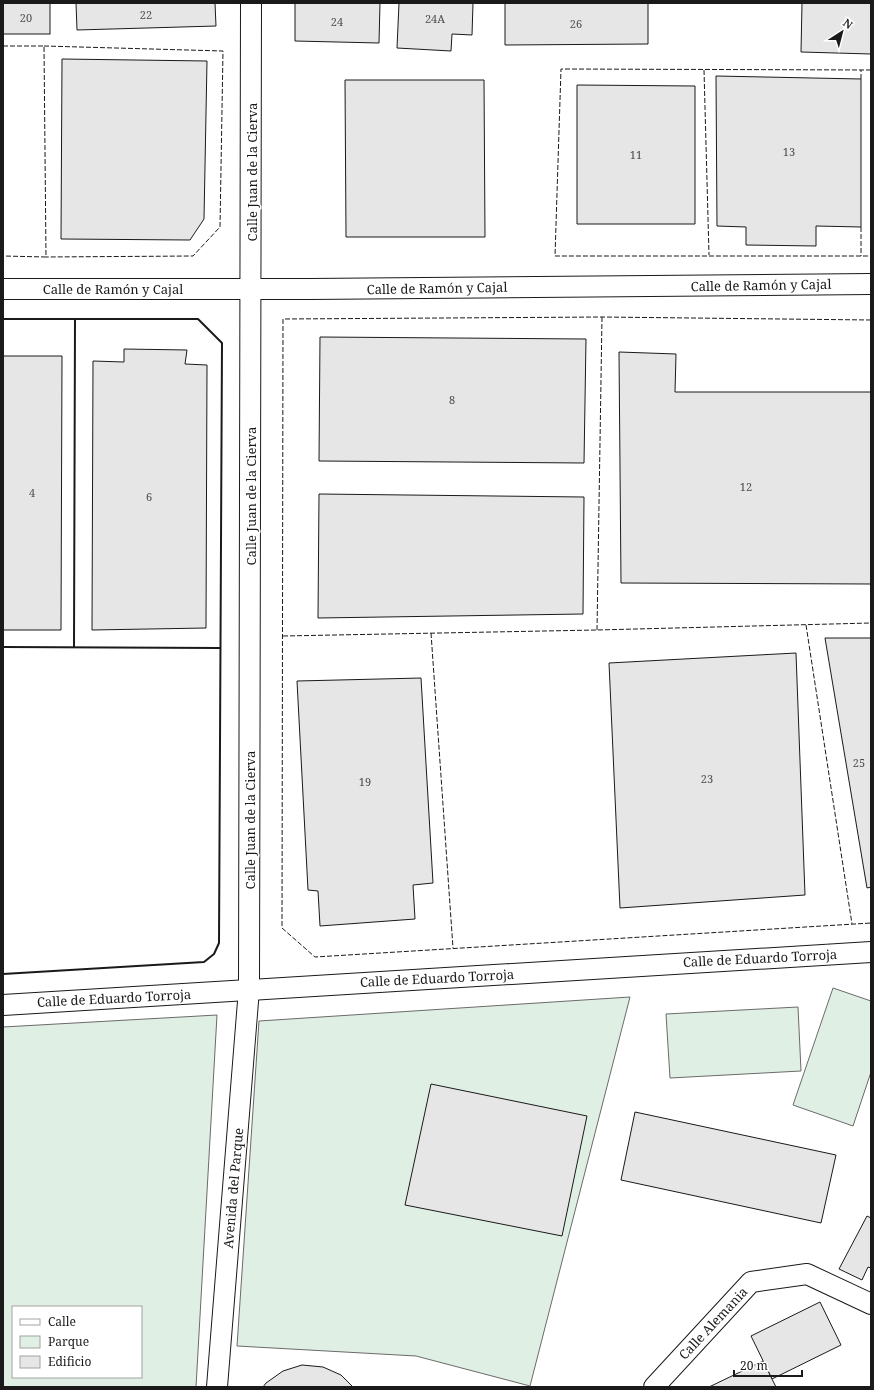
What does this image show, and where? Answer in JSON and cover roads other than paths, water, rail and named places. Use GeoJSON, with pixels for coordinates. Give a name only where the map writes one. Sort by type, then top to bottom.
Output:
{"type":"FeatureCollection","features":[{"type":"Feature","properties":{"kind":"street","name":"Calle Juan de la Cierva"},"geometry":{"type":"LineString","coordinates":[[249,989],[252,289],[251,3]]}},
{"type":"Feature","properties":{"kind":"street","name":"Calle de Ramón y Cajal"},"geometry":{"type":"LineString","coordinates":[[3,289],[252,289],[871,284]]}},
{"type":"Feature","properties":{"kind":"street","name":"Calle de Eduardo Torroja"},"geometry":{"type":"LineString","coordinates":[[3,1004],[871,952]]}},
{"type":"Feature","properties":{"kind":"street","name":"Avenida del Parque"},"geometry":{"type":"LineString","coordinates":[[217,1387],[249,989]]}},
{"type":"Feature","properties":{"kind":"street","name":"Calle Alemania"},"geometry":{"type":"LineString","coordinates":[[654,1387],[751,1282],[808,1274],[871,1304]]}}]}
